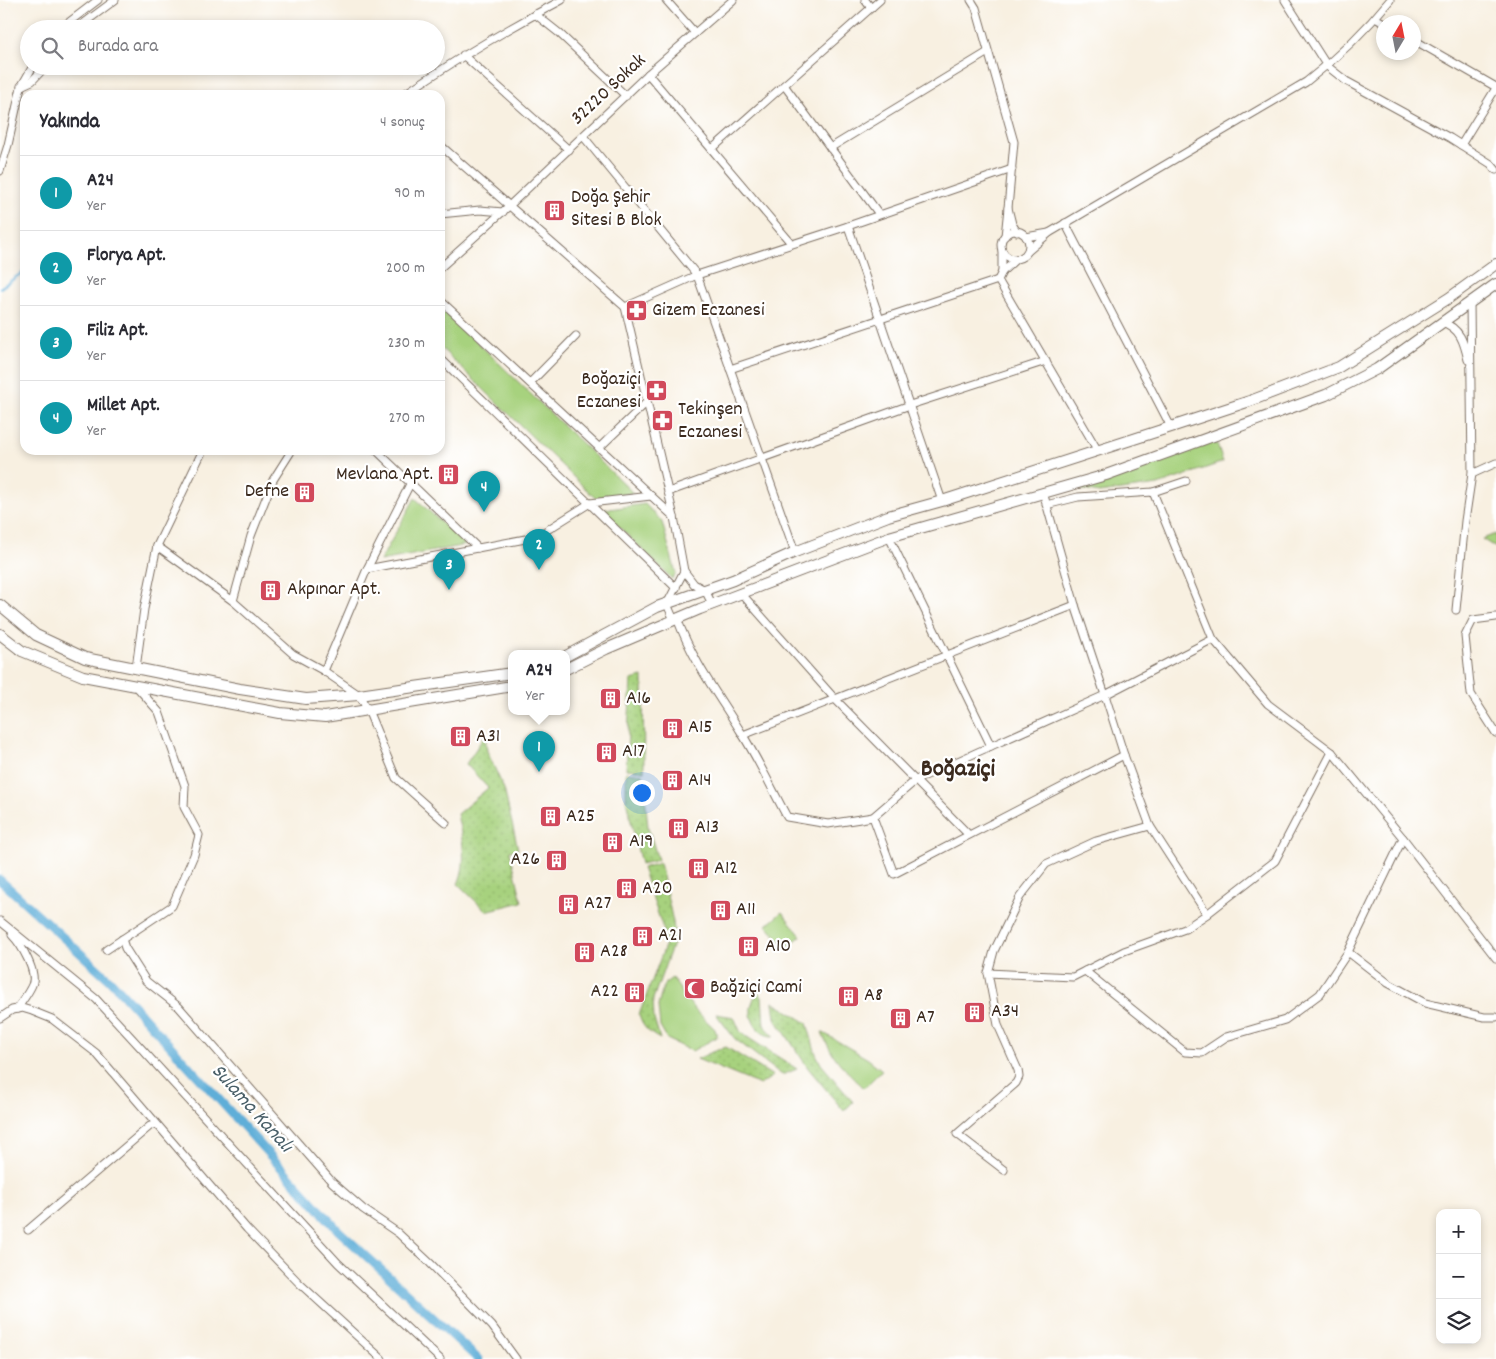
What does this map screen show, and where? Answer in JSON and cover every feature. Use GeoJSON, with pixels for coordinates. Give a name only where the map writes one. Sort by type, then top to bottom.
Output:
{"type":"FeatureCollection","features":[{"type":"Feature","properties":{"kind":"main road"},"geometry":{"type":"LineString","coordinates":[[570,654],[657,607],[733,580],[795,552],[888,516],[942,501],[1250,401],[1340,367],[1449,298],[1496,264]]}},
{"type":"Feature","properties":{"kind":"main road"},"geometry":{"type":"LineString","coordinates":[[570,667],[675,619],[889,537],[1106,475],[1326,395],[1377,369],[1496,284]]}},
{"type":"Feature","properties":{"kind":"main road"},"geometry":{"type":"LineString","coordinates":[[0,605],[36,635],[86,658],[240,689],[306,699],[360,695],[508,674]]}},
{"type":"Feature","properties":{"kind":"main road"},"geometry":{"type":"LineString","coordinates":[[0,634],[22,651],[83,676],[280,713],[325,717],[508,687]]}},
{"type":"Feature","properties":{"kind":"street"},"geometry":{"type":"LineString","coordinates":[[72,20],[98,0]]}},
{"type":"Feature","properties":{"kind":"street"},"geometry":{"type":"LineString","coordinates":[[88,20],[115,0]]}},
{"type":"Feature","properties":{"kind":"street"},"geometry":{"type":"LineString","coordinates":[[445,67],[462,55],[562,0]]}},
{"type":"Feature","properties":{"kind":"street"},"geometry":{"type":"LineString","coordinates":[[666,0],[695,33]]}},
{"type":"Feature","properties":{"kind":"street","name":"32220 Sokak"},"geometry":{"type":"LineString","coordinates":[[445,264],[503,212],[648,74],[733,0]]}},
{"type":"Feature","properties":{"kind":"street"},"geometry":{"type":"LineString","coordinates":[[865,0],[871,8]]}},
{"type":"Feature","properties":{"kind":"street"},"geometry":{"type":"LineString","coordinates":[[712,149],[880,0]]}},
{"type":"Feature","properties":{"kind":"street"},"geometry":{"type":"LineString","coordinates":[[971,0],[976,8],[1014,142],[1008,208],[1004,226],[1005,236],[1001,245],[1002,272]]}},
{"type":"Feature","properties":{"kind":"street"},"geometry":{"type":"LineString","coordinates":[[1002,250],[1009,258],[1024,257],[1028,251],[1049,233],[1065,223],[1306,82],[1327,66],[1368,27],[1390,0]]}},
{"type":"Feature","properties":{"kind":"street"},"geometry":{"type":"LineString","coordinates":[[1289,2],[1327,66],[1346,81],[1494,165]]}},
{"type":"Feature","properties":{"kind":"street"},"geometry":{"type":"LineString","coordinates":[[535,14],[559,32],[626,96]]}},
{"type":"Feature","properties":{"kind":"street"},"geometry":{"type":"LineString","coordinates":[[1421,44],[1496,87],[1461,145]]}},
{"type":"Feature","properties":{"kind":"street"},"geometry":{"type":"LineString","coordinates":[[830,148],[988,52]]}},
{"type":"Feature","properties":{"kind":"street"},"geometry":{"type":"LineString","coordinates":[[462,55],[569,150]]}},
{"type":"Feature","properties":{"kind":"street"},"geometry":{"type":"LineString","coordinates":[[648,74],[791,243]]}},
{"type":"Feature","properties":{"kind":"street"},"geometry":{"type":"LineString","coordinates":[[20,90],[27,75]]}},
{"type":"Feature","properties":{"kind":"street"},"geometry":{"type":"LineString","coordinates":[[21,86],[32,81],[38,75]]}},
{"type":"Feature","properties":{"kind":"street"},"geometry":{"type":"LineString","coordinates":[[410,90],[432,75]]}},
{"type":"Feature","properties":{"kind":"street"},"geometry":{"type":"LineString","coordinates":[[784,85],[879,214]]}},
{"type":"Feature","properties":{"kind":"street"},"geometry":{"type":"LineString","coordinates":[[0,171],[20,91]]}},
{"type":"Feature","properties":{"kind":"street"},"geometry":{"type":"LineString","coordinates":[[583,136],[697,275],[795,552]]}},
{"type":"Feature","properties":{"kind":"street"},"geometry":{"type":"LineString","coordinates":[[0,156],[8,145]]}},
{"type":"Feature","properties":{"kind":"street"},"geometry":{"type":"LineString","coordinates":[[445,149],[625,307],[674,517],[684,571],[694,584],[705,590],[712,604]]}},
{"type":"Feature","properties":{"kind":"street"},"geometry":{"type":"LineString","coordinates":[[625,307],[697,275],[848,226],[1012,169]]}},
{"type":"Feature","properties":{"kind":"street"},"geometry":{"type":"LineString","coordinates":[[1008,208],[1012,224],[1017,232],[1026,237],[1029,243],[1028,251]]}},
{"type":"Feature","properties":{"kind":"street"},"geometry":{"type":"LineString","coordinates":[[445,214],[480,210],[503,212]]}},
{"type":"Feature","properties":{"kind":"street"},"geometry":{"type":"LineString","coordinates":[[1065,223],[1171,427]]}},
{"type":"Feature","properties":{"kind":"street"},"geometry":{"type":"LineString","coordinates":[[848,226],[942,501]]}},
{"type":"Feature","properties":{"kind":"street"},"geometry":{"type":"LineString","coordinates":[[1005,236],[1009,233],[1017,232]]}},
{"type":"Feature","properties":{"kind":"street"},"geometry":{"type":"LineString","coordinates":[[1026,237],[1049,233]]}},
{"type":"Feature","properties":{"kind":"street"},"geometry":{"type":"LineString","coordinates":[[730,369],[998,280],[1002,272],[1016,259]]}},
{"type":"Feature","properties":{"kind":"street"},"geometry":{"type":"LineString","coordinates":[[998,280],[1098,451]]}},
{"type":"Feature","properties":{"kind":"street"},"geometry":{"type":"LineString","coordinates":[[1456,610],[1472,474],[1470,302]]}},
{"type":"Feature","properties":{"kind":"street"},"geometry":{"type":"LineString","coordinates":[[445,305],[674,517]]}},
{"type":"Feature","properties":{"kind":"street"},"geometry":{"type":"LineString","coordinates":[[1442,322],[1452,325],[1460,334],[1472,376]]}},
{"type":"Feature","properties":{"kind":"street"},"geometry":{"type":"LineString","coordinates":[[530,383],[576,336]]}},
{"type":"Feature","properties":{"kind":"street"},"geometry":{"type":"LineString","coordinates":[[668,492],[910,405],[1046,361]]}},
{"type":"Feature","properties":{"kind":"street"},"geometry":{"type":"LineString","coordinates":[[445,363],[676,588]]}},
{"type":"Feature","properties":{"kind":"street"},"geometry":{"type":"LineString","coordinates":[[599,448],[647,402]]}},
{"type":"Feature","properties":{"kind":"street"},"geometry":{"type":"LineString","coordinates":[[136,668],[144,609],[157,546],[201,455]]}},
{"type":"Feature","properties":{"kind":"street"},"geometry":{"type":"LineString","coordinates":[[233,601],[251,536],[273,480],[289,455]]}},
{"type":"Feature","properties":{"kind":"street"},"geometry":{"type":"LineString","coordinates":[[381,455],[478,548]]}},
{"type":"Feature","properties":{"kind":"street"},"geometry":{"type":"LineString","coordinates":[[1472,474],[1496,463]]}},
{"type":"Feature","properties":{"kind":"street"},"geometry":{"type":"LineString","coordinates":[[1046,505],[1078,497],[1153,492],[1186,481]]}},
{"type":"Feature","properties":{"kind":"street"},"geometry":{"type":"LineString","coordinates":[[324,671],[367,570],[411,482]]}},
{"type":"Feature","properties":{"kind":"street"},"geometry":{"type":"LineString","coordinates":[[1043,492],[1075,605],[1124,755],[1150,826],[1207,914]]}},
{"type":"Feature","properties":{"kind":"street"},"geometry":{"type":"LineString","coordinates":[[1153,492],[1214,639],[1268,704],[1332,752],[1496,958]]}},
{"type":"Feature","properties":{"kind":"street"},"geometry":{"type":"LineString","coordinates":[[367,570],[536,537],[590,504],[651,496]]}},
{"type":"Feature","properties":{"kind":"street"},"geometry":{"type":"LineString","coordinates":[[889,537],[991,746]]}},
{"type":"Feature","properties":{"kind":"street"},"geometry":{"type":"LineString","coordinates":[[157,546],[233,601],[293,654],[324,671],[360,695],[396,778],[446,823]]}},
{"type":"Feature","properties":{"kind":"street"},"geometry":{"type":"LineString","coordinates":[[684,571],[667,604],[695,659],[743,735],[786,817],[828,824],[873,817],[916,780],[1105,695],[1214,639]]}},
{"type":"Feature","properties":{"kind":"street"},"geometry":{"type":"LineString","coordinates":[[741,593],[835,699],[968,834]]}},
{"type":"Feature","properties":{"kind":"street"},"geometry":{"type":"LineString","coordinates":[[743,735],[1075,605]]}},
{"type":"Feature","properties":{"kind":"street"},"geometry":{"type":"LineString","coordinates":[[1496,617],[1473,620],[1465,636],[1471,694],[1496,733]]}},
{"type":"Feature","properties":{"kind":"street"},"geometry":{"type":"LineString","coordinates":[[106,950],[172,906],[194,855],[199,835],[184,807],[185,786],[159,712],[136,685]]}},
{"type":"Feature","properties":{"kind":"street"},"geometry":{"type":"LineString","coordinates":[[988,973],[1073,977],[1124,952],[1185,929],[1275,861],[1332,752]]}},
{"type":"Feature","properties":{"kind":"street"},"geometry":{"type":"LineString","coordinates":[[873,817],[894,874],[968,834],[1124,755]]}},
{"type":"Feature","properties":{"kind":"street"},"geometry":{"type":"LineString","coordinates":[[1004,1170],[957,1134],[1016,1083],[1019,1077],[1018,1070],[998,1025],[988,973],[994,951],[1020,897],[1046,864],[1096,841],[1150,826]]}},
{"type":"Feature","properties":{"kind":"street"},"geometry":{"type":"LineString","coordinates":[[1085,971],[1185,1052],[1202,1053],[1226,1037],[1285,1020],[1320,994],[1348,952],[1402,838]]}},
{"type":"Feature","properties":{"kind":"street"},"geometry":{"type":"LineString","coordinates":[[0,921],[17,940],[33,973],[33,985],[17,1009]]}},
{"type":"Feature","properties":{"kind":"street"},"geometry":{"type":"LineString","coordinates":[[0,921],[96,999],[338,1264],[440,1359]]}},
{"type":"Feature","properties":{"kind":"street"},"geometry":{"type":"LineString","coordinates":[[122,939],[125,948],[146,981],[179,1008],[332,1182],[363,1209],[398,1233],[430,1263],[492,1326],[516,1359]]}},
{"type":"Feature","properties":{"kind":"street"},"geometry":{"type":"LineString","coordinates":[[1348,952],[1388,983],[1425,1004],[1484,1017],[1496,1017]]}},
{"type":"Feature","properties":{"kind":"street"},"geometry":{"type":"LineString","coordinates":[[0,1018],[12,1010],[22,1008],[32,1011],[52,1019],[96,1053],[247,1229],[299,1282],[382,1359]]}},
{"type":"Feature","properties":{"kind":"street"},"geometry":{"type":"LineString","coordinates":[[28,1230],[150,1126],[156,1124]]}},
{"type":"Feature","properties":{"kind":"green space"},"geometry":{"type":"Polygon","coordinates":[[[445,311],[633,493],[595,498],[445,352],[445,311]]]}},
{"type":"Feature","properties":{"kind":"green space"},"geometry":{"type":"Polygon","coordinates":[[[1216,441],[1223,462],[1158,485],[1099,493],[1078,489],[1216,441]]]}},
{"type":"Feature","properties":{"kind":"green space"},"geometry":{"type":"Polygon","coordinates":[[[415,498],[466,545],[380,561],[415,498]]]}},
{"type":"Feature","properties":{"kind":"green space"},"geometry":{"type":"Polygon","coordinates":[[[645,504],[662,522],[676,573],[672,579],[602,510],[645,504]]]}},
{"type":"Feature","properties":{"kind":"green space"},"geometry":{"type":"Polygon","coordinates":[[[1496,534],[1496,548],[1482,539],[1496,534]]]}},
{"type":"Feature","properties":{"kind":"green space"},"geometry":{"type":"Polygon","coordinates":[[[643,677],[644,771],[626,769],[631,680],[643,677]]]}},
{"type":"Feature","properties":{"kind":"green space"},"geometry":{"type":"Polygon","coordinates":[[[485,735],[487,751],[504,789],[518,849],[510,851],[522,902],[486,911],[458,884],[463,867],[463,858],[457,814],[488,788],[466,764],[485,735]]]}},
{"type":"Feature","properties":{"kind":"green space"},"geometry":{"type":"Polygon","coordinates":[[[626,772],[643,774],[648,827],[658,860],[641,864],[626,800],[626,772]]]}},
{"type":"Feature","properties":{"kind":"green space"},"geometry":{"type":"Polygon","coordinates":[[[660,863],[675,938],[653,999],[654,1019],[660,1039],[646,1029],[639,1015],[665,946],[666,937],[642,868],[660,863]]]}},
{"type":"Feature","properties":{"kind":"green space"},"geometry":{"type":"Polygon","coordinates":[[[782,912],[801,936],[786,948],[767,925],[782,912]]]}},
{"type":"Feature","properties":{"kind":"green space"},"geometry":{"type":"Polygon","coordinates":[[[672,978],[694,1009],[715,1029],[717,1037],[692,1051],[667,1039],[660,1027],[658,1006],[664,984],[672,978]]]}},
{"type":"Feature","properties":{"kind":"green space"},"geometry":{"type":"Polygon","coordinates":[[[757,991],[762,997],[764,1025],[774,1036],[769,1036],[760,1031],[752,1018],[751,1007],[757,991]]]}},
{"type":"Feature","properties":{"kind":"green space"},"geometry":{"type":"Polygon","coordinates":[[[773,1002],[807,1023],[816,1054],[821,1064],[853,1102],[844,1111],[808,1068],[775,1018],[773,1002]]]}},
{"type":"Feature","properties":{"kind":"green space"},"geometry":{"type":"Polygon","coordinates":[[[716,1014],[734,1017],[741,1033],[797,1069],[782,1075],[735,1039],[716,1014]]]}},
{"type":"Feature","properties":{"kind":"green space"},"geometry":{"type":"Polygon","coordinates":[[[822,1032],[868,1059],[882,1070],[864,1088],[834,1056],[822,1032]]]}},
{"type":"Feature","properties":{"kind":"green space"},"geometry":{"type":"Polygon","coordinates":[[[726,1047],[773,1076],[760,1085],[697,1059],[726,1047]]]}},
{"type":"Feature","properties":{"kind":"waterway"},"geometry":{"type":"LineString","coordinates":[[0,288],[20,274]]}},
{"type":"Feature","properties":{"kind":"waterway","name":"Sulama Kanalı"},"geometry":{"type":"LineString","coordinates":[[0,880],[111,981],[339,1231],[478,1359]]}},
{"type":"Feature","properties":{"kind":"place","name":"Doğa Şehir Sitesi B Blok"},"geometry":{"type":"Point","coordinates":[555,210]}},
{"type":"Feature","properties":{"kind":"place","name":"Gizem Eczanesi"},"geometry":{"type":"Point","coordinates":[636,311]}},
{"type":"Feature","properties":{"kind":"place","name":"Boğaziçi Eczanesi"},"geometry":{"type":"Point","coordinates":[657,391]}},
{"type":"Feature","properties":{"kind":"place","name":"Tekinşen Eczanesi"},"geometry":{"type":"Point","coordinates":[662,421]}},
{"type":"Feature","properties":{"kind":"place","name":"Mevlana Apt."},"geometry":{"type":"Point","coordinates":[449,475]}},
{"type":"Feature","properties":{"kind":"place","name":"Defne"},"geometry":{"type":"Point","coordinates":[305,492]}},
{"type":"Feature","properties":{"kind":"place","name":"Millet Apt."},"geometry":{"type":"Point","coordinates":[484,512]}},
{"type":"Feature","properties":{"kind":"place","name":"Florya Apt."},"geometry":{"type":"Point","coordinates":[539,570]}},
{"type":"Feature","properties":{"kind":"place","name":"Akpınar Apt."},"geometry":{"type":"Point","coordinates":[271,590]}},
{"type":"Feature","properties":{"kind":"place","name":"Filiz Apt."},"geometry":{"type":"Point","coordinates":[449,590]}},
{"type":"Feature","properties":{"kind":"place","name":"A16"},"geometry":{"type":"Point","coordinates":[610,699]}},
{"type":"Feature","properties":{"kind":"place","name":"A15"},"geometry":{"type":"Point","coordinates":[672,728]}},
{"type":"Feature","properties":{"kind":"place","name":"A31"},"geometry":{"type":"Point","coordinates":[460,737]}},
{"type":"Feature","properties":{"kind":"place","name":"A17"},"geometry":{"type":"Point","coordinates":[606,752]}},
{"type":"Feature","properties":{"kind":"place","name":"A24"},"geometry":{"type":"Point","coordinates":[539,772]}},
{"type":"Feature","properties":{"kind":"place","name":"A14"},"geometry":{"type":"Point","coordinates":[672,781]}},
{"type":"Feature","properties":{"kind":"place","name":"A25"},"geometry":{"type":"Point","coordinates":[550,817]}},
{"type":"Feature","properties":{"kind":"place","name":"A13"},"geometry":{"type":"Point","coordinates":[679,828]}},
{"type":"Feature","properties":{"kind":"place","name":"A19"},"geometry":{"type":"Point","coordinates":[613,842]}},
{"type":"Feature","properties":{"kind":"place","name":"A26"},"geometry":{"type":"Point","coordinates":[556,860]}},
{"type":"Feature","properties":{"kind":"place","name":"A12"},"geometry":{"type":"Point","coordinates":[698,869]}},
{"type":"Feature","properties":{"kind":"place","name":"A20"},"geometry":{"type":"Point","coordinates":[626,889]}},
{"type":"Feature","properties":{"kind":"place","name":"A27"},"geometry":{"type":"Point","coordinates":[568,904]}},
{"type":"Feature","properties":{"kind":"place","name":"A11"},"geometry":{"type":"Point","coordinates":[720,910]}},
{"type":"Feature","properties":{"kind":"place","name":"A21"},"geometry":{"type":"Point","coordinates":[642,936]}},
{"type":"Feature","properties":{"kind":"place","name":"A10"},"geometry":{"type":"Point","coordinates":[749,947]}},
{"type":"Feature","properties":{"kind":"place","name":"A28"},"geometry":{"type":"Point","coordinates":[584,952]}},
{"type":"Feature","properties":{"kind":"place","name":"Bağziçi Cami"},"geometry":{"type":"Point","coordinates":[694,988]}},
{"type":"Feature","properties":{"kind":"place","name":"A22"},"geometry":{"type":"Point","coordinates":[635,992]}},
{"type":"Feature","properties":{"kind":"place","name":"A8"},"geometry":{"type":"Point","coordinates":[848,996]}},
{"type":"Feature","properties":{"kind":"place","name":"A34"},"geometry":{"type":"Point","coordinates":[975,1012]}},
{"type":"Feature","properties":{"kind":"place","name":"A7"},"geometry":{"type":"Point","coordinates":[900,1018]}},
{"type":"Feature","properties":{"kind":"district","name":"Boğaziçi"},"geometry":{"type":"Point","coordinates":[958,770]}}]}
